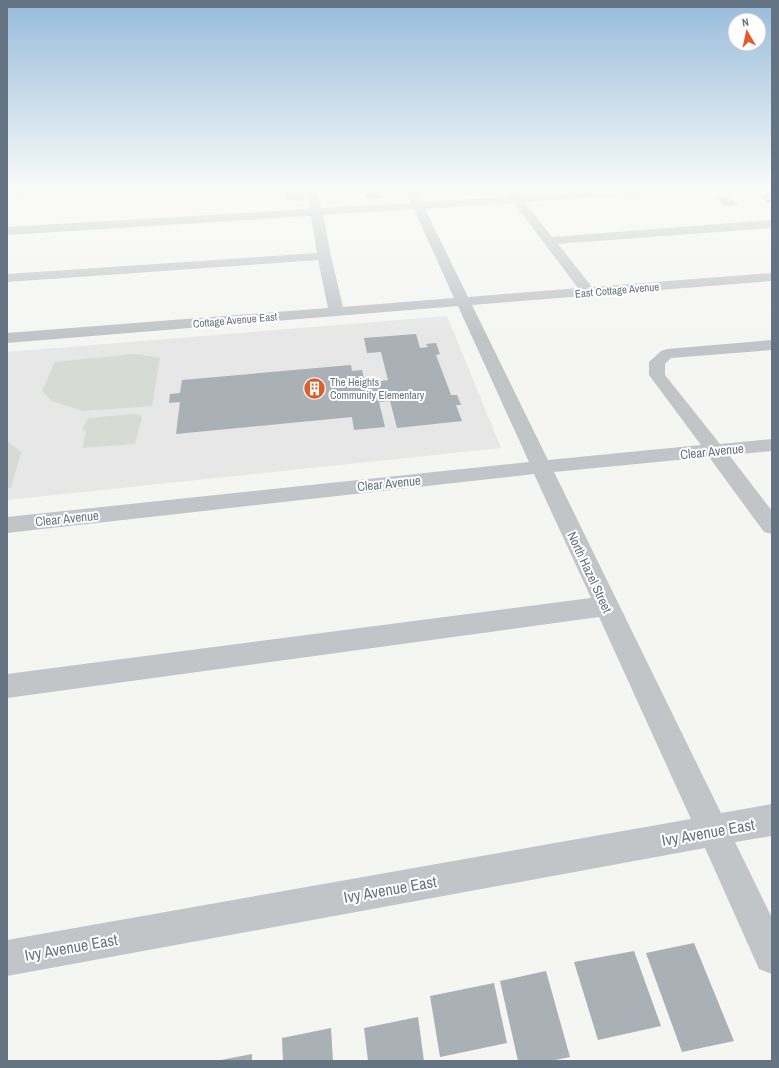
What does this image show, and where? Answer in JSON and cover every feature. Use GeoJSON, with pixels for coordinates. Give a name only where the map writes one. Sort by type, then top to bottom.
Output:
{"type":"FeatureCollection","features":[{"type":"Feature","properties":{"kind":"street"},"geometry":{"type":"LineString","coordinates":[[320,237],[336,311]]}},
{"type":"Feature","properties":{"kind":"street","name":"North Hazel Street"},"geometry":{"type":"LineString","coordinates":[[432,237],[772,956]]}},
{"type":"Feature","properties":{"kind":"street"},"geometry":{"type":"LineString","coordinates":[[545,237],[588,292]]}},
{"type":"Feature","properties":{"kind":"street"},"geometry":{"type":"LineString","coordinates":[[548,241],[603,237]]}},
{"type":"Feature","properties":{"kind":"street"},"geometry":{"type":"LineString","coordinates":[[7,278],[324,256]]}},
{"type":"Feature","properties":{"kind":"street","name":"East Cottage Avenue"},"geometry":{"type":"LineString","coordinates":[[463,302],[772,278]]}},
{"type":"Feature","properties":{"kind":"street","name":"Cottage Avenue East"},"geometry":{"type":"LineString","coordinates":[[7,338],[463,302]]}},
{"type":"Feature","properties":{"kind":"street"},"geometry":{"type":"LineString","coordinates":[[772,346],[667,354],[658,362],[657,375],[772,526]]}},
{"type":"Feature","properties":{"kind":"street","name":"Clear Avenue"},"geometry":{"type":"LineString","coordinates":[[7,525],[541,467],[772,445]]}},
{"type":"Feature","properties":{"kind":"street"},"geometry":{"type":"LineString","coordinates":[[7,686],[606,606]]}},
{"type":"Feature","properties":{"kind":"street","name":"Ivy Avenue East"},"geometry":{"type":"LineString","coordinates":[[7,958],[772,820]]}},
{"type":"Feature","properties":{"kind":"shaded area"},"geometry":{"type":"Polygon","coordinates":[[[447,316],[501,448],[7,500],[7,352],[447,316]]]}},
{"type":"Feature","properties":{"kind":"shaded area"},"geometry":{"type":"Polygon","coordinates":[[[135,354],[160,358],[152,406],[83,411],[52,401],[42,391],[55,362],[135,354]]]}},
{"type":"Feature","properties":{"kind":"shaded area"},"geometry":{"type":"Polygon","coordinates":[[[135,414],[140,415],[142,418],[135,444],[82,448],[86,431],[82,430],[88,418],[135,414]]]}},
{"type":"Feature","properties":{"kind":"shaded area"},"geometry":{"type":"Polygon","coordinates":[[[7,441],[21,452],[11,488],[7,488],[7,441]]]}},
{"type":"Feature","properties":{"kind":"building","name":"The Heights Community Elementary"},"geometry":{"type":"Polygon","coordinates":[[[416,334],[420,348],[428,347],[426,344],[436,343],[440,354],[436,355],[451,395],[457,395],[461,405],[456,405],[462,421],[397,428],[390,401],[379,402],[385,427],[354,430],[352,417],[176,434],[180,402],[169,403],[170,394],[180,393],[182,380],[351,365],[352,371],[362,370],[365,383],[388,380],[381,352],[367,353],[364,338],[416,334]]]}},
{"type":"Feature","properties":{"kind":"building"},"geometry":{"type":"Polygon","coordinates":[[[694,943],[734,1041],[682,1052],[646,953],[694,943]]]}},
{"type":"Feature","properties":{"kind":"building"},"geometry":{"type":"Polygon","coordinates":[[[634,951],[661,1026],[598,1040],[574,962],[634,951]]]}},
{"type":"Feature","properties":{"kind":"building"},"geometry":{"type":"Polygon","coordinates":[[[546,971],[570,1057],[550,1061],[518,1061],[500,981],[546,971]]]}},
{"type":"Feature","properties":{"kind":"building"},"geometry":{"type":"Polygon","coordinates":[[[494,983],[507,1043],[440,1057],[430,996],[494,983]]]}},
{"type":"Feature","properties":{"kind":"building"},"geometry":{"type":"Polygon","coordinates":[[[418,1017],[424,1061],[368,1061],[364,1028],[418,1017]]]}},
{"type":"Feature","properties":{"kind":"building"},"geometry":{"type":"Polygon","coordinates":[[[331,1028],[333,1061],[283,1061],[282,1038],[331,1028]]]}},
{"type":"Feature","properties":{"kind":"building"},"geometry":{"type":"Polygon","coordinates":[[[252,1054],[252,1061],[221,1061],[221,1060],[252,1054]]]}},
{"type":"Feature","properties":{"kind":"place","name":"The Heights Community Elementary"},"geometry":{"type":"Point","coordinates":[315,388]}}]}
